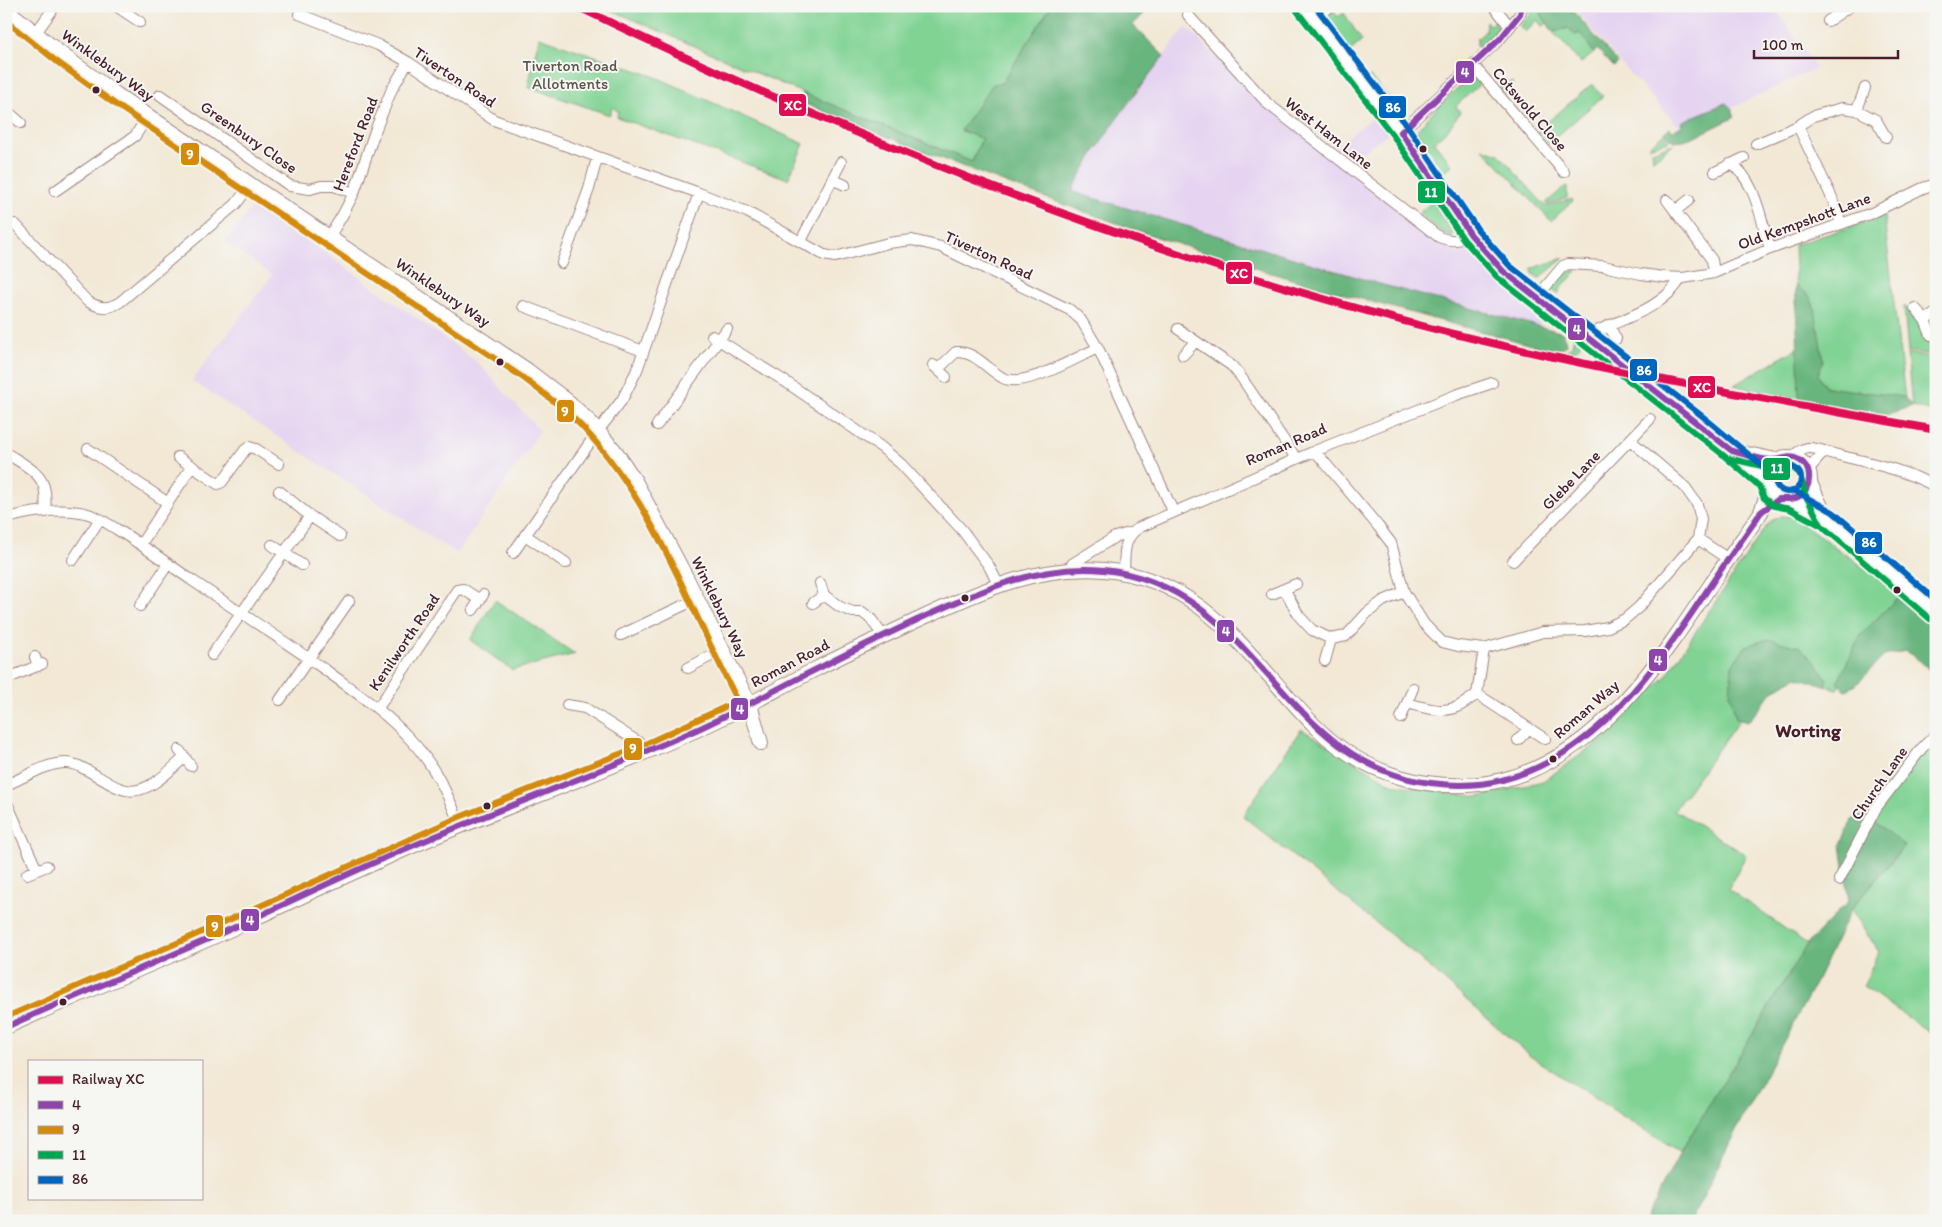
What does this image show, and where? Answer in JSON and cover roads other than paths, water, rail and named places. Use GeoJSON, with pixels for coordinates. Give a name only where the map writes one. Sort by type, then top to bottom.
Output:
{"type":"FeatureCollection","features":[{"type":"Feature","properties":{"kind":"street"},"geometry":{"type":"LineString","coordinates":[[36,34],[55,6]]}},
{"type":"Feature","properties":{"kind":"street"},"geometry":{"type":"LineString","coordinates":[[116,6],[140,22]]}},
{"type":"Feature","properties":{"kind":"street"},"geometry":{"type":"LineString","coordinates":[[1304,6],[1401,132],[1471,235],[1503,271],[1732,451],[1777,492],[1827,519],[1936,612]]}},
{"type":"Feature","properties":{"kind":"street"},"geometry":{"type":"LineString","coordinates":[[1314,19],[1331,6]]}},
{"type":"Feature","properties":{"kind":"street"},"geometry":{"type":"LineString","coordinates":[[1494,6],[1510,27]]}},
{"type":"Feature","properties":{"kind":"street"},"geometry":{"type":"LineString","coordinates":[[1401,132],[1473,66],[1510,27],[1520,14],[1522,6]]}},
{"type":"Feature","properties":{"kind":"street","name":"Winklebury Way"},"geometry":{"type":"LineString","coordinates":[[6,9],[97,81],[527,370],[568,402],[598,430],[635,481],[697,599],[750,705],[762,743]]}},
{"type":"Feature","properties":{"kind":"street"},"geometry":{"type":"LineString","coordinates":[[1828,21],[1849,12]]}},
{"type":"Feature","properties":{"kind":"street","name":"Tiverton Road"},"geometry":{"type":"LineString","coordinates":[[299,14],[378,45],[408,62],[494,120],[747,212],[824,255],[834,257],[888,243],[912,240],[941,247],[1070,310],[1081,320],[1098,348],[1173,511]]}},
{"type":"Feature","properties":{"kind":"street","name":"West Ham Lane"},"geometry":{"type":"LineString","coordinates":[[1188,15],[1268,104],[1352,171],[1440,237],[1449,241],[1458,241],[1471,235]]}},
{"type":"Feature","properties":{"kind":"street","name":"Hereford Road"},"geometry":{"type":"LineString","coordinates":[[329,237],[354,192],[392,89],[408,62]]}},
{"type":"Feature","properties":{"kind":"street","name":"Cotswold Close"},"geometry":{"type":"LineString","coordinates":[[1473,66],[1564,172]]}},
{"type":"Feature","properties":{"kind":"street"},"geometry":{"type":"LineString","coordinates":[[1856,110],[1865,88]]}},
{"type":"Feature","properties":{"kind":"street","name":"Greenbury Close"},"geometry":{"type":"LineString","coordinates":[[160,95],[290,186],[310,189],[321,186],[334,186],[354,192]]}},
{"type":"Feature","properties":{"kind":"street"},"geometry":{"type":"LineString","coordinates":[[1756,144],[1798,126],[1813,116],[1832,109],[1842,108],[1856,110],[1876,120],[1886,137]]}},
{"type":"Feature","properties":{"kind":"street"},"geometry":{"type":"LineString","coordinates":[[6,110],[21,123]]}},
{"type":"Feature","properties":{"kind":"street"},"geometry":{"type":"LineString","coordinates":[[56,191],[136,136],[148,116]]}},
{"type":"Feature","properties":{"kind":"street"},"geometry":{"type":"LineString","coordinates":[[1798,126],[1826,184],[1842,224]]}},
{"type":"Feature","properties":{"kind":"street"},"geometry":{"type":"LineString","coordinates":[[562,263],[589,190],[597,158]]}},
{"type":"Feature","properties":{"kind":"street"},"geometry":{"type":"LineString","coordinates":[[1715,172],[1744,158]]}},
{"type":"Feature","properties":{"kind":"street"},"geometry":{"type":"LineString","coordinates":[[801,241],[841,162]]}},
{"type":"Feature","properties":{"kind":"street"},"geometry":{"type":"LineString","coordinates":[[1730,164],[1748,182],[1770,249]]}},
{"type":"Feature","properties":{"kind":"street"},"geometry":{"type":"LineString","coordinates":[[832,179],[844,184]]}},
{"type":"Feature","properties":{"kind":"street"},"geometry":{"type":"LineString","coordinates":[[15,224],[87,301],[98,307],[105,308],[120,302],[194,240],[236,204],[251,184]]}},
{"type":"Feature","properties":{"kind":"street","name":"Old Kempshott Lane"},"geometry":{"type":"LineString","coordinates":[[1537,297],[1563,266],[1568,264],[1603,266],[1641,274],[1681,278],[1714,273],[1770,249],[1872,213],[1923,188],[1936,184]]}},
{"type":"Feature","properties":{"kind":"street"},"geometry":{"type":"LineString","coordinates":[[513,553],[598,430],[622,400],[637,370],[699,193]]}},
{"type":"Feature","properties":{"kind":"street"},"geometry":{"type":"LineString","coordinates":[[1667,200],[1712,260],[1714,273]]}},
{"type":"Feature","properties":{"kind":"street"},"geometry":{"type":"LineString","coordinates":[[1675,210],[1689,200]]}},
{"type":"Feature","properties":{"kind":"street"},"geometry":{"type":"LineString","coordinates":[[1597,331],[1664,299],[1676,287],[1681,278]]}},
{"type":"Feature","properties":{"kind":"street"},"geometry":{"type":"LineString","coordinates":[[523,306],[643,351]]}},
{"type":"Feature","properties":{"kind":"street"},"geometry":{"type":"LineString","coordinates":[[1914,308],[1926,320],[1931,335]]}},
{"type":"Feature","properties":{"kind":"street"},"geometry":{"type":"LineString","coordinates":[[1926,320],[1936,313]]}},
{"type":"Feature","properties":{"kind":"street"},"geometry":{"type":"LineString","coordinates":[[1610,325],[1616,339]]}},
{"type":"Feature","properties":{"kind":"street"},"geometry":{"type":"LineString","coordinates":[[1178,329],[1232,366],[1241,376],[1296,458]]}},
{"type":"Feature","properties":{"kind":"street"},"geometry":{"type":"LineString","coordinates":[[657,425],[715,338],[727,330]]}},
{"type":"Feature","properties":{"kind":"street"},"geometry":{"type":"LineString","coordinates":[[715,338],[782,380],[888,452],[962,530],[989,566],[999,586]]}},
{"type":"Feature","properties":{"kind":"street"},"geometry":{"type":"LineString","coordinates":[[1183,355],[1195,342]]}},
{"type":"Feature","properties":{"kind":"street"},"geometry":{"type":"LineString","coordinates":[[946,377],[936,367],[956,352],[966,352],[1004,378],[1018,381],[1058,368],[1098,348]]}},
{"type":"Feature","properties":{"kind":"street","name":"Roman Road"},"geometry":{"type":"LineString","coordinates":[[1070,569],[1072,564],[1114,537],[1133,532],[1173,511],[1296,458],[1456,395],[1492,383]]}},
{"type":"Feature","properties":{"kind":"street"},"geometry":{"type":"LineString","coordinates":[[1452,384],[1456,395]]}},
{"type":"Feature","properties":{"kind":"street","name":"Glebe Lane"},"geometry":{"type":"LineString","coordinates":[[1513,561],[1650,419]]}},
{"type":"Feature","properties":{"kind":"street"},"geometry":{"type":"LineString","coordinates":[[1315,451],[1391,544],[1404,592],[1424,624],[1442,642],[1484,649],[1543,632],[1585,631],[1608,627],[1625,619],[1639,607],[1698,539],[1701,519],[1697,504],[1684,487],[1630,440]]}},
{"type":"Feature","properties":{"kind":"street"},"geometry":{"type":"LineString","coordinates":[[178,457],[218,484],[222,482],[245,450],[249,448],[256,449],[279,464]]}},
{"type":"Feature","properties":{"kind":"street"},"geometry":{"type":"LineString","coordinates":[[1791,458],[1798,451],[1815,448],[1901,471],[1936,487]]}},
{"type":"Feature","properties":{"kind":"street"},"geometry":{"type":"LineString","coordinates":[[88,449],[168,503]]}},
{"type":"Feature","properties":{"kind":"street"},"geometry":{"type":"LineString","coordinates":[[1732,451],[1776,460]]}},
{"type":"Feature","properties":{"kind":"street"},"geometry":{"type":"LineString","coordinates":[[6,453],[32,470],[43,482],[46,512]]}},
{"type":"Feature","properties":{"kind":"street"},"geometry":{"type":"LineString","coordinates":[[1777,492],[1802,496],[1806,490],[1808,475],[1822,454],[1828,453]]}},
{"type":"Feature","properties":{"kind":"street"},"geometry":{"type":"LineString","coordinates":[[1777,492],[1768,470],[1776,460],[1783,457],[1798,460],[1808,475],[1827,519]]}},
{"type":"Feature","properties":{"kind":"street"},"geometry":{"type":"LineString","coordinates":[[141,544],[192,466]]}},
{"type":"Feature","properties":{"kind":"street"},"geometry":{"type":"LineString","coordinates":[[279,492],[340,536]]}},
{"type":"Feature","properties":{"kind":"street","name":"Roman Way"},"geometry":{"type":"LineString","coordinates":[[1124,573],[1171,589],[1196,603],[1216,618],[1236,637],[1316,727],[1355,758],[1399,778],[1430,784],[1464,786],[1501,780],[1532,770],[1568,750],[1610,715],[1654,669],[1728,559],[1777,492]]}},
{"type":"Feature","properties":{"kind":"street","name":"Kenilworth Road"},"geometry":{"type":"LineString","coordinates":[[6,519],[46,512],[71,511],[86,513],[100,519],[141,544],[378,708],[410,739],[425,758],[441,784],[460,826]]}},
{"type":"Feature","properties":{"kind":"street"},"geometry":{"type":"LineString","coordinates":[[212,655],[282,552],[310,516]]}},
{"type":"Feature","properties":{"kind":"street"},"geometry":{"type":"LineString","coordinates":[[73,560],[100,519]]}},
{"type":"Feature","properties":{"kind":"street"},"geometry":{"type":"LineString","coordinates":[[1124,573],[1127,542],[1133,532]]}},
{"type":"Feature","properties":{"kind":"street"},"geometry":{"type":"LineString","coordinates":[[525,535],[566,563]]}},
{"type":"Feature","properties":{"kind":"street"},"geometry":{"type":"LineString","coordinates":[[1698,539],[1728,559]]}},
{"type":"Feature","properties":{"kind":"street"},"geometry":{"type":"LineString","coordinates":[[272,545],[302,565]]}},
{"type":"Feature","properties":{"kind":"street"},"geometry":{"type":"LineString","coordinates":[[140,606],[168,564]]}},
{"type":"Feature","properties":{"kind":"street","name":"Roman Road"},"geometry":{"type":"LineString","coordinates":[[6,1027],[460,826],[648,752],[750,705],[817,668],[884,636],[1021,577],[1070,569],[1106,570],[1124,573]]}},
{"type":"Feature","properties":{"kind":"street"},"geometry":{"type":"LineString","coordinates":[[820,583],[824,595],[840,607],[853,612],[862,612],[871,619],[884,636]]}},
{"type":"Feature","properties":{"kind":"street"},"geometry":{"type":"LineString","coordinates":[[1272,594],[1296,584]]}},
{"type":"Feature","properties":{"kind":"street","name":"Kenilworth Road"},"geometry":{"type":"LineString","coordinates":[[378,708],[457,590],[463,589],[481,597],[473,610]]}},
{"type":"Feature","properties":{"kind":"street"},"geometry":{"type":"LineString","coordinates":[[1285,590],[1299,616],[1312,630],[1331,639],[1346,636],[1368,612],[1383,601],[1404,592]]}},
{"type":"Feature","properties":{"kind":"street"},"geometry":{"type":"LineString","coordinates":[[813,603],[824,595]]}},
{"type":"Feature","properties":{"kind":"street"},"geometry":{"type":"LineString","coordinates":[[621,635],[697,599]]}},
{"type":"Feature","properties":{"kind":"street"},"geometry":{"type":"LineString","coordinates":[[280,700],[349,601]]}},
{"type":"Feature","properties":{"kind":"street"},"geometry":{"type":"LineString","coordinates":[[1325,661],[1331,639]]}},
{"type":"Feature","properties":{"kind":"street"},"geometry":{"type":"LineString","coordinates":[[1407,703],[1424,708],[1442,710],[1455,708],[1477,694],[1484,649]]}},
{"type":"Feature","properties":{"kind":"street"},"geometry":{"type":"LineString","coordinates":[[688,668],[701,667],[722,650]]}},
{"type":"Feature","properties":{"kind":"street"},"geometry":{"type":"LineString","coordinates":[[6,679],[39,662]]}},
{"type":"Feature","properties":{"kind":"street"},"geometry":{"type":"LineString","coordinates":[[1401,718],[1413,688]]}},
{"type":"Feature","properties":{"kind":"street"},"geometry":{"type":"LineString","coordinates":[[1477,694],[1545,739]]}},
{"type":"Feature","properties":{"kind":"street"},"geometry":{"type":"LineString","coordinates":[[567,706],[585,708],[643,745],[648,752]]}},
{"type":"Feature","properties":{"kind":"street"},"geometry":{"type":"LineString","coordinates":[[1518,740],[1529,728]]}},
{"type":"Feature","properties":{"kind":"street","name":"Church Lane"},"geometry":{"type":"LineString","coordinates":[[1839,880],[1876,808],[1922,748],[1936,734]]}},
{"type":"Feature","properties":{"kind":"street"},"geometry":{"type":"LineString","coordinates":[[6,785],[53,765],[64,763],[76,764],[112,785],[127,791],[138,791],[147,787],[185,758]]}},
{"type":"Feature","properties":{"kind":"street"},"geometry":{"type":"LineString","coordinates":[[6,801],[32,872],[47,866]]}},
{"type":"Feature","properties":{"kind":"rail line","name":"XC"},"geometry":{"type":"LineString","coordinates":[[576,6],[780,100],[883,144],[1093,224],[1199,261],[1306,294],[1415,324],[1544,355],[1674,382],[1936,430]]}},
{"type":"Feature","properties":{"kind":"district","name":"Worting"},"geometry":{"type":"Point","coordinates":[1808,730]}},
{"type":"Feature","properties":{"kind":"park label","name":"Tiverton Road Allotments"},"geometry":{"type":"Point","coordinates":[570,74]}}]}
